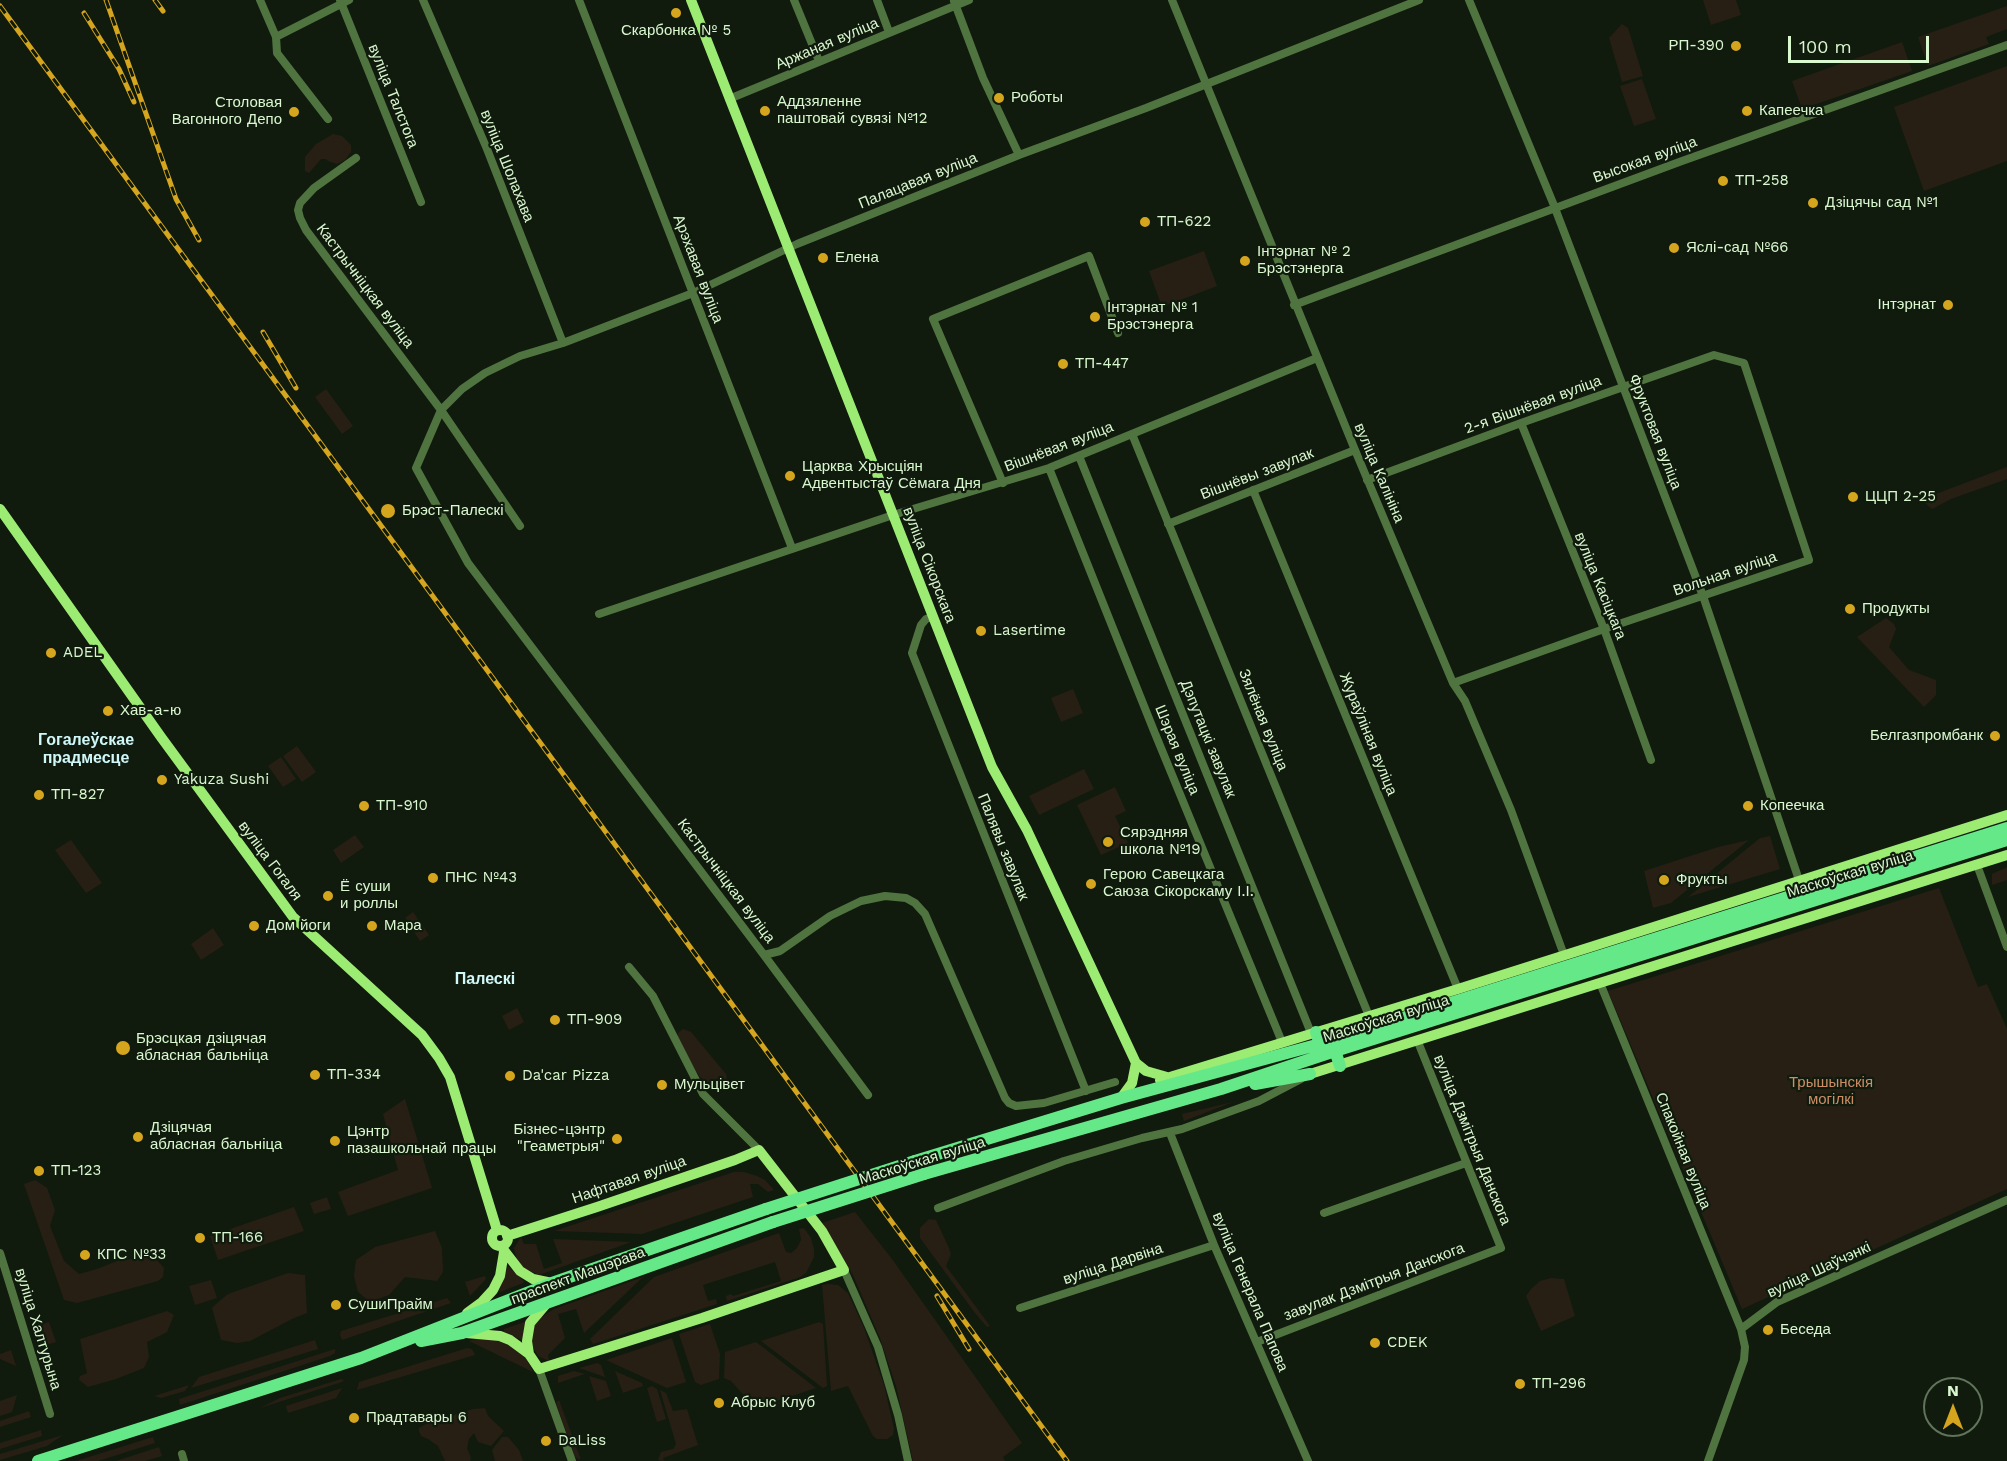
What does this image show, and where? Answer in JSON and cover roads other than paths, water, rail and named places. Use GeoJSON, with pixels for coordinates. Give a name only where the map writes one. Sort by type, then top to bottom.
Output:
{"type":"FeatureCollection","features":[{"type":"Feature","properties":{"kind":"main road","name":"Маскоўская вуліца"},"geometry":{"type":"LineString","coordinates":[[773,1222],[924,1174],[1221,1089],[1323,1042],[2007,828]]}},
{"type":"Feature","properties":{"kind":"main road","name":"Маскоўская вуліца"},"geometry":{"type":"LineString","coordinates":[[766,1209],[1121,1098],[1323,1042],[2007,840]]}},
{"type":"Feature","properties":{"kind":"main road"},"geometry":{"type":"LineString","coordinates":[[1323,1042],[1340,1066]]}},
{"type":"Feature","properties":{"kind":"main road"},"geometry":{"type":"LineString","coordinates":[[1221,1089],[1310,1074]]}},
{"type":"Feature","properties":{"kind":"main road","name":"праспект Машэрава"},"geometry":{"type":"LineString","coordinates":[[38,1461],[390,1348],[552,1283],[766,1209]]}},
{"type":"Feature","properties":{"kind":"main road","name":"праспект Машэрава"},"geometry":{"type":"LineString","coordinates":[[390,1348],[462,1333],[773,1222]]}},
{"type":"Feature","properties":{"kind":"street"},"geometry":{"type":"LineString","coordinates":[[260,0],[276,37],[277,53],[328,119]]}},
{"type":"Feature","properties":{"kind":"street","name":"вуліца Шолахава"},"geometry":{"type":"LineString","coordinates":[[423,0],[487,149],[562,343]]}},
{"type":"Feature","properties":{"kind":"street","name":"Арэхавая вуліца"},"geometry":{"type":"LineString","coordinates":[[579,0],[792,548]]}},
{"type":"Feature","properties":{"kind":"street","name":"вуліца Сікорскага"},"geometry":{"type":"LineString","coordinates":[[691,0],[729,99],[793,246],[893,515],[992,767],[1027,830],[1136,1063]]}},
{"type":"Feature","properties":{"kind":"street"},"geometry":{"type":"LineString","coordinates":[[794,0],[819,62]]}},
{"type":"Feature","properties":{"kind":"street"},"geometry":{"type":"LineString","coordinates":[[877,0],[889,32]]}},
{"type":"Feature","properties":{"kind":"street","name":"Аржаная вуліца"},"geometry":{"type":"LineString","coordinates":[[729,99],[889,32],[954,2],[969,0]]}},
{"type":"Feature","properties":{"kind":"street","name":"вуліца Калініна"},"geometry":{"type":"LineString","coordinates":[[1172,0],[1294,305],[1453,683],[1465,701],[1511,810],[1564,956]]}},
{"type":"Feature","properties":{"kind":"street","name":"Палацавая вуліца"},"geometry":{"type":"LineString","coordinates":[[441,410],[462,389],[486,373],[520,356],[562,343],[693,293],[793,246],[1018,155],[1146,108],[1419,0]]}},
{"type":"Feature","properties":{"kind":"street","name":"Фруктовая вуліца"},"geometry":{"type":"LineString","coordinates":[[1469,0],[1555,208],[1703,596],[1800,880]]}},
{"type":"Feature","properties":{"kind":"street"},"geometry":{"type":"LineString","coordinates":[[276,37],[344,2]]}},
{"type":"Feature","properties":{"kind":"street","name":"вуліца Талстога"},"geometry":{"type":"LineString","coordinates":[[344,2],[421,202]]}},
{"type":"Feature","properties":{"kind":"street"},"geometry":{"type":"LineString","coordinates":[[954,2],[983,78],[1018,155]]}},
{"type":"Feature","properties":{"kind":"street","name":"Высокая вуліца"},"geometry":{"type":"LineString","coordinates":[[1294,305],[2007,45]]}},
{"type":"Feature","properties":{"kind":"street","name":"Кастрычніцкая вуліца"},"geometry":{"type":"LineString","coordinates":[[356,158],[314,188],[300,203],[298,210],[300,219],[441,410],[520,526]]}},
{"type":"Feature","properties":{"kind":"street"},"geometry":{"type":"LineString","coordinates":[[1003,483],[933,319],[1089,256],[1118,333]]}},
{"type":"Feature","properties":{"kind":"street","name":"2-я Вішнёвая вуліца"},"geometry":{"type":"LineString","coordinates":[[1368,480],[1714,355],[1744,363]]}},
{"type":"Feature","properties":{"kind":"street","name":"Вішнёвая вуліца"},"geometry":{"type":"LineString","coordinates":[[599,614],[893,515],[1049,468],[1317,358]]}},
{"type":"Feature","properties":{"kind":"street","name":"Вольная вуліца"},"geometry":{"type":"LineString","coordinates":[[1453,683],[1809,560],[1744,363]]}},
{"type":"Feature","properties":{"kind":"street","name":"Кастрычніцкая вуліца"},"geometry":{"type":"LineString","coordinates":[[441,410],[416,468],[460,550],[512,623],[764,956],[780,951],[830,916],[861,901],[898,896],[915,903],[925,914],[1005,1098],[1016,1106],[1024,1106],[1115,1082]]}},
{"type":"Feature","properties":{"kind":"street","name":"вуліца Касіцкага"},"geometry":{"type":"LineString","coordinates":[[1521,423],[1604,629],[1651,760]]}},
{"type":"Feature","properties":{"kind":"street","name":"Зялёная вуліца"},"geometry":{"type":"LineString","coordinates":[[1132,434],[1369,1016]]}},
{"type":"Feature","properties":{"kind":"street","name":"Вішнёвы завулак"},"geometry":{"type":"LineString","coordinates":[[1168,524],[1355,450]]}},
{"type":"Feature","properties":{"kind":"street","name":"Дэпутацкі завулак"},"geometry":{"type":"LineString","coordinates":[[1079,456],[1323,1042]]}},
{"type":"Feature","properties":{"kind":"street","name":"Шэрая вуліца"},"geometry":{"type":"LineString","coordinates":[[1049,468],[1282,1042]]}},
{"type":"Feature","properties":{"kind":"street","name":"Жураўліная вуліца"},"geometry":{"type":"LineString","coordinates":[[1253,490],[1458,989]]}},
{"type":"Feature","properties":{"kind":"street","name":"вуліца Гогаля"},"geometry":{"type":"LineString","coordinates":[[0,509],[161,737],[293,916],[422,1035],[440,1058],[450,1077],[502,1241]]}},
{"type":"Feature","properties":{"kind":"street","name":"Палявы завулак"},"geometry":{"type":"LineString","coordinates":[[933,617],[921,625],[912,653],[1086,1091]]}},
{"type":"Feature","properties":{"kind":"street","name":"Маскоўская вуліца"},"geometry":{"type":"LineString","coordinates":[[1121,1098],[1167,1077],[1282,1042],[1323,1042],[1369,1016],[2007,815]]}},
{"type":"Feature","properties":{"kind":"street","name":"Маскоўская вуліца"},"geometry":{"type":"LineString","coordinates":[[938,1208],[1064,1161],[1142,1138],[1170,1133],[1259,1101],[1310,1074],[1418,1042],[2007,855]]}},
{"type":"Feature","properties":{"kind":"street"},"geometry":{"type":"LineString","coordinates":[[1977,865],[2007,947]]}},
{"type":"Feature","properties":{"kind":"street"},"geometry":{"type":"LineString","coordinates":[[764,956],[868,1095]]}},
{"type":"Feature","properties":{"kind":"street"},"geometry":{"type":"LineString","coordinates":[[629,967],[652,996],[703,1094],[759,1150],[822,1231],[843,1270],[878,1347],[898,1415],[908,1461]]}},
{"type":"Feature","properties":{"kind":"street","name":"Спакойная вуліца"},"geometry":{"type":"LineString","coordinates":[[1600,983],[1741,1329]]}},
{"type":"Feature","properties":{"kind":"street","name":"вуліца Дзмітрыя Данскога"},"geometry":{"type":"LineString","coordinates":[[1418,1042],[1501,1248]]}},
{"type":"Feature","properties":{"kind":"street"},"geometry":{"type":"LineString","coordinates":[[1121,1098],[1132,1083],[1136,1063],[1146,1071],[1167,1077]]}},
{"type":"Feature","properties":{"kind":"street","name":"вуліца Генерала Папова"},"geometry":{"type":"LineString","coordinates":[[1170,1133],[1214,1245],[1308,1461]]}},
{"type":"Feature","properties":{"kind":"street","name":"Нафтавая вуліца"},"geometry":{"type":"LineString","coordinates":[[502,1241],[759,1150]]}},
{"type":"Feature","properties":{"kind":"street"},"geometry":{"type":"LineString","coordinates":[[1324,1213],[1466,1163]]}},
{"type":"Feature","properties":{"kind":"street","name":"вуліца Шаўчэнкі"},"geometry":{"type":"LineString","coordinates":[[1741,1329],[1777,1302],[2007,1200]]}},
{"type":"Feature","properties":{"kind":"street"},"geometry":{"type":"LineString","coordinates":[[502,1241],[520,1271],[533,1279],[552,1283]]}},
{"type":"Feature","properties":{"kind":"street"},"geometry":{"type":"LineString","coordinates":[[459,1319],[482,1302],[500,1276],[502,1241]]}},
{"type":"Feature","properties":{"kind":"street","name":"вуліца Дарвіна"},"geometry":{"type":"LineString","coordinates":[[1020,1308],[1214,1245]]}},
{"type":"Feature","properties":{"kind":"street","name":"завулак Дзмітрыя Данскога"},"geometry":{"type":"LineString","coordinates":[[1257,1342],[1501,1248]]}},
{"type":"Feature","properties":{"kind":"street","name":"вуліца Халтурына"},"geometry":{"type":"LineString","coordinates":[[0,1252],[50,1414]]}},
{"type":"Feature","properties":{"kind":"street"},"geometry":{"type":"LineString","coordinates":[[539,1369],[702,1318],[843,1270]]}},
{"type":"Feature","properties":{"kind":"street"},"geometry":{"type":"LineString","coordinates":[[547,1303],[530,1323],[527,1341],[572,1461]]}},
{"type":"Feature","properties":{"kind":"street"},"geometry":{"type":"LineString","coordinates":[[1708,1461],[1744,1360],[1745,1347],[1741,1329]]}},
{"type":"Feature","properties":{"kind":"street"},"geometry":{"type":"LineString","coordinates":[[462,1333],[500,1335],[518,1344],[530,1354]]}},
{"type":"Feature","properties":{"kind":"railway"},"geometry":{"type":"LineString","coordinates":[[106,0],[176,199],[199,240]]}},
{"type":"Feature","properties":{"kind":"railway"},"geometry":{"type":"LineString","coordinates":[[155,0],[163,11]]}},
{"type":"Feature","properties":{"kind":"railway"},"geometry":{"type":"LineString","coordinates":[[0,6],[1067,1461]]}},
{"type":"Feature","properties":{"kind":"railway"},"geometry":{"type":"LineString","coordinates":[[84,13],[119,69],[134,102]]}},
{"type":"Feature","properties":{"kind":"railway"},"geometry":{"type":"LineString","coordinates":[[263,332],[296,388]]}},
{"type":"Feature","properties":{"kind":"railway"},"geometry":{"type":"LineString","coordinates":[[937,1296],[969,1349]]}},
{"type":"Feature","properties":{"kind":"place","name":"Скарбонка № 5"},"geometry":{"type":"Point","coordinates":[676,13]}},
{"type":"Feature","properties":{"kind":"place","name":"РП-390"},"geometry":{"type":"Point","coordinates":[1736,46]}},
{"type":"Feature","properties":{"kind":"place","name":"Роботы"},"geometry":{"type":"Point","coordinates":[999,98]}},
{"type":"Feature","properties":{"kind":"place","name":"Аддзяленне паштовай сувязі №12"},"geometry":{"type":"Point","coordinates":[765,111]}},
{"type":"Feature","properties":{"kind":"place","name":"Капеечка"},"geometry":{"type":"Point","coordinates":[1747,111]}},
{"type":"Feature","properties":{"kind":"place","name":"Столовая Вагонного Депо"},"geometry":{"type":"Point","coordinates":[294,112]}},
{"type":"Feature","properties":{"kind":"place","name":"ТП-258"},"geometry":{"type":"Point","coordinates":[1723,181]}},
{"type":"Feature","properties":{"kind":"place","name":"Дзіцячы сад №1"},"geometry":{"type":"Point","coordinates":[1813,203]}},
{"type":"Feature","properties":{"kind":"place","name":"ТП-622"},"geometry":{"type":"Point","coordinates":[1145,222]}},
{"type":"Feature","properties":{"kind":"place","name":"Яслі-сад №66"},"geometry":{"type":"Point","coordinates":[1674,248]}},
{"type":"Feature","properties":{"kind":"place","name":"Елена"},"geometry":{"type":"Point","coordinates":[823,258]}},
{"type":"Feature","properties":{"kind":"place","name":"Інтэрнат № 2 Брэстэнерга"},"geometry":{"type":"Point","coordinates":[1245,261]}},
{"type":"Feature","properties":{"kind":"place","name":"Інтэрнат"},"geometry":{"type":"Point","coordinates":[1948,305]}},
{"type":"Feature","properties":{"kind":"place","name":"Інтэрнат № 1 Брэстэнерга"},"geometry":{"type":"Point","coordinates":[1095,317]}},
{"type":"Feature","properties":{"kind":"place","name":"ТП-447"},"geometry":{"type":"Point","coordinates":[1063,364]}},
{"type":"Feature","properties":{"kind":"place","name":"Царква Хрысціян Адвентыстаў Сёмага Дня"},"geometry":{"type":"Point","coordinates":[790,476]}},
{"type":"Feature","properties":{"kind":"place","name":"ЦЦП 2-25"},"geometry":{"type":"Point","coordinates":[1853,497]}},
{"type":"Feature","properties":{"kind":"place","name":"Брэст-Палескі"},"geometry":{"type":"Point","coordinates":[388,511]}},
{"type":"Feature","properties":{"kind":"place","name":"Продукты"},"geometry":{"type":"Point","coordinates":[1850,609]}},
{"type":"Feature","properties":{"kind":"place","name":"Lasertime"},"geometry":{"type":"Point","coordinates":[981,631]}},
{"type":"Feature","properties":{"kind":"place","name":"ADEL"},"geometry":{"type":"Point","coordinates":[51,653]}},
{"type":"Feature","properties":{"kind":"place","name":"Хав-а-ю"},"geometry":{"type":"Point","coordinates":[108,711]}},
{"type":"Feature","properties":{"kind":"place","name":"Белгазпромбанк"},"geometry":{"type":"Point","coordinates":[1995,736]}},
{"type":"Feature","properties":{"kind":"place","name":"Yakuza Sushi"},"geometry":{"type":"Point","coordinates":[162,780]}},
{"type":"Feature","properties":{"kind":"place","name":"ТП-827"},"geometry":{"type":"Point","coordinates":[39,795]}},
{"type":"Feature","properties":{"kind":"place","name":"ТП-910"},"geometry":{"type":"Point","coordinates":[364,806]}},
{"type":"Feature","properties":{"kind":"place","name":"Копеечка"},"geometry":{"type":"Point","coordinates":[1748,806]}},
{"type":"Feature","properties":{"kind":"place","name":"Сярэдняя школа №19"},"geometry":{"type":"Point","coordinates":[1108,842]}},
{"type":"Feature","properties":{"kind":"place","name":"ПНС №43"},"geometry":{"type":"Point","coordinates":[433,878]}},
{"type":"Feature","properties":{"kind":"place","name":"Фрукты"},"geometry":{"type":"Point","coordinates":[1664,880]}},
{"type":"Feature","properties":{"kind":"place","name":"Герою Савецкага Саюза Сікорскаму І.І."},"geometry":{"type":"Point","coordinates":[1091,884]}},
{"type":"Feature","properties":{"kind":"place","name":"Ё суши и роллы"},"geometry":{"type":"Point","coordinates":[328,896]}},
{"type":"Feature","properties":{"kind":"place","name":"Дом йоги"},"geometry":{"type":"Point","coordinates":[254,926]}},
{"type":"Feature","properties":{"kind":"place","name":"Мара"},"geometry":{"type":"Point","coordinates":[372,926]}},
{"type":"Feature","properties":{"kind":"place","name":"ТП-909"},"geometry":{"type":"Point","coordinates":[555,1020]}},
{"type":"Feature","properties":{"kind":"place","name":"Брэсцкая дзіцячая абласная бальніца"},"geometry":{"type":"Point","coordinates":[123,1048]}},
{"type":"Feature","properties":{"kind":"place","name":"ТП-334"},"geometry":{"type":"Point","coordinates":[315,1075]}},
{"type":"Feature","properties":{"kind":"place","name":"Da'car Pizza"},"geometry":{"type":"Point","coordinates":[510,1076]}},
{"type":"Feature","properties":{"kind":"place","name":"Мульцівет"},"geometry":{"type":"Point","coordinates":[662,1085]}},
{"type":"Feature","properties":{"kind":"place","name":"Дзіцячая абласная бальніца"},"geometry":{"type":"Point","coordinates":[138,1137]}},
{"type":"Feature","properties":{"kind":"place","name":"Бізнес-цэнтр \"Геаметрыя\""},"geometry":{"type":"Point","coordinates":[617,1139]}},
{"type":"Feature","properties":{"kind":"place","name":"Цэнтр пазашкольнай працы"},"geometry":{"type":"Point","coordinates":[335,1141]}},
{"type":"Feature","properties":{"kind":"place","name":"ТП-123"},"geometry":{"type":"Point","coordinates":[39,1171]}},
{"type":"Feature","properties":{"kind":"place","name":"ТП-166"},"geometry":{"type":"Point","coordinates":[200,1238]}},
{"type":"Feature","properties":{"kind":"place","name":"КПС №33"},"geometry":{"type":"Point","coordinates":[85,1255]}},
{"type":"Feature","properties":{"kind":"place","name":"СушиПрайм"},"geometry":{"type":"Point","coordinates":[336,1305]}},
{"type":"Feature","properties":{"kind":"place","name":"Беседа"},"geometry":{"type":"Point","coordinates":[1768,1330]}},
{"type":"Feature","properties":{"kind":"place","name":"CDEK"},"geometry":{"type":"Point","coordinates":[1375,1343]}},
{"type":"Feature","properties":{"kind":"place","name":"ТП-296"},"geometry":{"type":"Point","coordinates":[1520,1384]}},
{"type":"Feature","properties":{"kind":"place","name":"Абрыс Клуб"},"geometry":{"type":"Point","coordinates":[719,1403]}},
{"type":"Feature","properties":{"kind":"place","name":"Прадтавары 6"},"geometry":{"type":"Point","coordinates":[354,1418]}},
{"type":"Feature","properties":{"kind":"place","name":"DaLiss"},"geometry":{"type":"Point","coordinates":[546,1441]}},
{"type":"Feature","properties":{"kind":"district","name":"Гогалеўскае прадмесце"},"geometry":{"type":"Point","coordinates":[86,749]}},
{"type":"Feature","properties":{"kind":"district","name":"Палескі"},"geometry":{"type":"Point","coordinates":[485,979]}},
{"type":"Feature","properties":{"kind":"park label","name":"Трышынскія могілкі"},"geometry":{"type":"Point","coordinates":[1831,1092]}}]}
